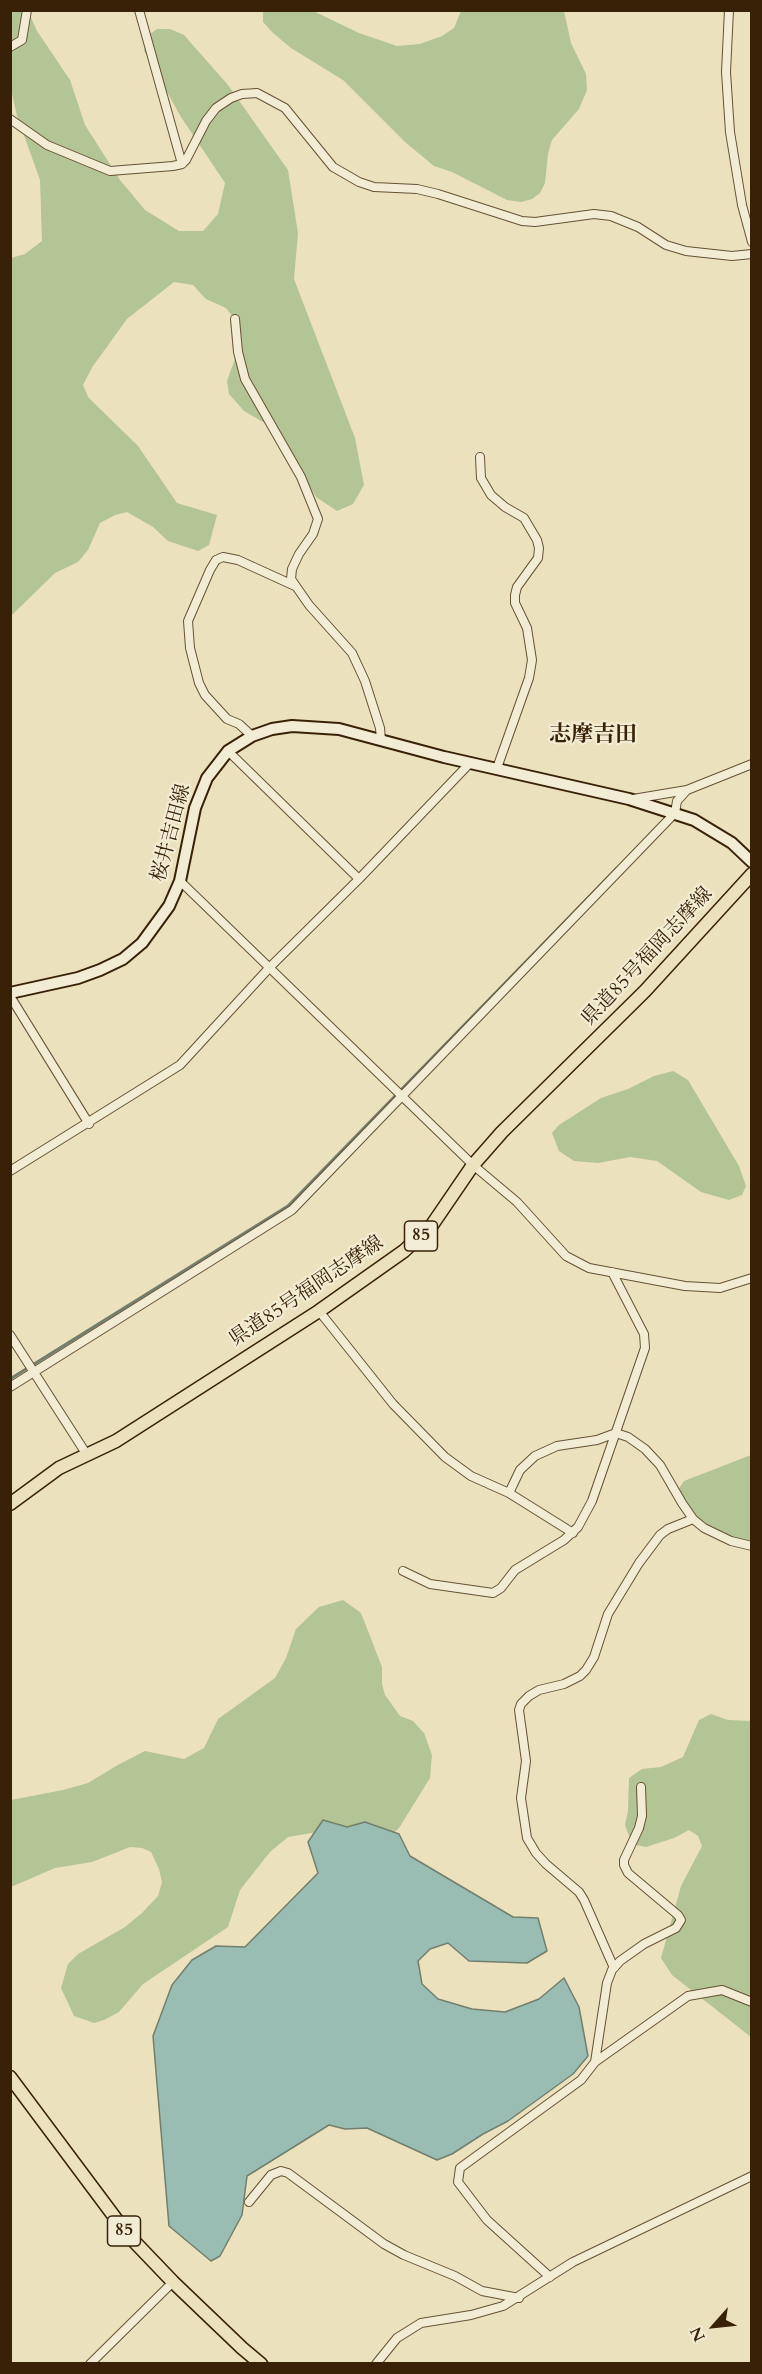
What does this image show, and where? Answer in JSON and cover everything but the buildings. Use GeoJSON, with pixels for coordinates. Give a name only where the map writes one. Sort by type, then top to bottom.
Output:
{"type":"FeatureCollection","features":[{"type":"Feature","properties":{"kind":"main road","name":"桜井吉田線"},"geometry":{"type":"LineString","coordinates":[[10,995],[78,978],[123,959],[142,943],[169,906],[180,881],[195,808],[207,778],[228,752],[252,736],[282,727],[312,726],[339,729],[470,763],[629,799],[675,813],[711,829],[732,843],[752,862]]}},
{"type":"Feature","properties":{"kind":"main road","name":"県道85号福岡志摩線"},"geometry":{"type":"LineString","coordinates":[[10,1504],[43,1478],[116,1441],[319,1311],[371,1276],[417,1240],[442,1212],[473,1165],[502,1132],[645,990],[752,874]]}},
{"type":"Feature","properties":{"kind":"main road","name":"85"},"geometry":{"type":"LineString","coordinates":[[10,2077],[128,2235],[172,2282],[261,2364]]}},
{"type":"Feature","properties":{"kind":"street"},"geometry":{"type":"LineString","coordinates":[[10,47],[22,40],[27,10]]}},
{"type":"Feature","properties":{"kind":"street"},"geometry":{"type":"LineString","coordinates":[[139,10],[182,164]]}},
{"type":"Feature","properties":{"kind":"street"},"geometry":{"type":"LineString","coordinates":[[729,10],[726,72],[730,132],[752,242]]}},
{"type":"Feature","properties":{"kind":"street"},"geometry":{"type":"LineString","coordinates":[[10,119],[47,145],[110,171],[182,164],[206,121],[216,108],[231,98],[242,94],[257,93],[285,108],[333,167],[359,182],[374,187],[417,189],[522,221],[535,222],[594,214],[611,216],[638,227],[666,245],[676,248],[714,255],[752,255]]}},
{"type":"Feature","properties":{"kind":"street"},"geometry":{"type":"LineString","coordinates":[[235,319],[238,352],[245,379],[301,477],[318,519],[313,534],[292,569],[291,579],[309,605],[352,653],[365,681],[381,740]]}},
{"type":"Feature","properties":{"kind":"street"},"geometry":{"type":"LineString","coordinates":[[480,457],[481,478],[491,495],[505,507],[524,518],[539,548],[538,558],[520,581],[515,595],[515,603],[527,628],[532,660],[529,678],[496,768]]}},
{"type":"Feature","properties":{"kind":"street"},"geometry":{"type":"LineString","coordinates":[[252,736],[239,724],[227,718],[202,689],[195,674],[188,621],[210,570],[216,560],[224,557],[238,560],[295,586]]}},
{"type":"Feature","properties":{"kind":"street"},"geometry":{"type":"LineString","coordinates":[[228,752],[359,879]]}},
{"type":"Feature","properties":{"kind":"street"},"geometry":{"type":"LineString","coordinates":[[10,1171],[89,1124],[180,1065],[270,967],[359,879],[470,763]]}},
{"type":"Feature","properties":{"kind":"street","name":"桜井吉田線"},"geometry":{"type":"LineString","coordinates":[[629,799],[687,790],[752,764]]}},
{"type":"Feature","properties":{"kind":"street"},"geometry":{"type":"LineString","coordinates":[[10,1387],[292,1210],[675,813],[677,801],[687,790]]}},
{"type":"Feature","properties":{"kind":"street"},"geometry":{"type":"LineString","coordinates":[[180,881],[473,1165],[518,1203],[566,1256],[589,1268],[705,1288],[733,1286],[752,1278]]}},
{"type":"Feature","properties":{"kind":"street"},"geometry":{"type":"LineString","coordinates":[[10,995],[89,1124]]}},
{"type":"Feature","properties":{"kind":"street"},"geometry":{"type":"LineString","coordinates":[[403,1571],[430,1584],[493,1593],[501,1588],[515,1570],[573,1533],[592,1501],[645,1348],[644,1334],[612,1272]]}},
{"type":"Feature","properties":{"kind":"street"},"geometry":{"type":"LineString","coordinates":[[319,1311],[393,1404],[445,1457],[478,1480],[509,1492],[573,1533]]}},
{"type":"Feature","properties":{"kind":"street"},"geometry":{"type":"LineString","coordinates":[[10,1335],[87,1455]]}},
{"type":"Feature","properties":{"kind":"street"},"geometry":{"type":"LineString","coordinates":[[509,1492],[520,1470],[535,1456],[557,1446],[597,1440],[616,1433],[628,1437],[645,1449],[660,1465],[693,1519],[714,1534],[752,1546]]}},
{"type":"Feature","properties":{"kind":"street"},"geometry":{"type":"LineString","coordinates":[[614,1968],[579,1892],[546,1864],[527,1838],[521,1798],[526,1761],[519,1710],[529,1695],[538,1690],[564,1684],[580,1676],[594,1657],[608,1614],[639,1563],[660,1534],[668,1528],[693,1519]]}},
{"type":"Feature","properties":{"kind":"street"},"geometry":{"type":"LineString","coordinates":[[595,2062],[606,1983],[614,1968],[644,1944],[676,1928],[681,1920],[628,1873],[624,1865],[642,1816],[641,1787]]}},
{"type":"Feature","properties":{"kind":"street"},"geometry":{"type":"LineString","coordinates":[[550,2277],[487,2220],[458,2182],[460,2168],[581,2080],[595,2062],[688,1996],[723,1990],[752,2002]]}},
{"type":"Feature","properties":{"kind":"street"},"geometry":{"type":"LineString","coordinates":[[249,2202],[271,2175],[281,2171],[288,2172],[384,2244],[404,2255],[455,2276],[482,2291],[519,2298]]}},
{"type":"Feature","properties":{"kind":"street"},"geometry":{"type":"LineString","coordinates":[[376,2364],[397,2338],[422,2323],[488,2311],[519,2298],[573,2262],[752,2176]]}},
{"type":"Feature","properties":{"kind":"street"},"geometry":{"type":"LineString","coordinates":[[95,2362],[172,2282]]}},
{"type":"Feature","properties":{"kind":"green space"},"geometry":{"type":"Polygon","coordinates":[[[11,11],[28,11],[37,31],[70,80],[85,125],[120,180],[145,210],[179,231],[203,231],[218,214],[225,183],[181,117],[144,51],[146,37],[157,29],[170,29],[184,35],[228,85],[288,170],[298,233],[294,279],[355,438],[364,485],[353,504],[337,511],[316,497],[275,429],[244,411],[229,394],[227,381],[236,356],[240,326],[226,308],[206,299],[193,285],[174,282],[127,319],[93,366],[83,385],[88,397],[138,446],[177,503],[217,515],[209,545],[198,551],[168,541],[153,527],[127,512],[115,515],[100,523],[88,550],[78,562],[55,573],[11,616],[11,258],[25,254],[42,241],[40,180],[17,116],[11,89],[11,11]]]}},
{"type":"Feature","properties":{"kind":"green space"},"geometry":{"type":"Polygon","coordinates":[[[263,11],[313,11],[359,33],[397,46],[420,44],[442,36],[454,28],[461,11],[564,11],[571,43],[586,74],[587,90],[579,109],[552,140],[545,183],[540,193],[532,199],[521,202],[507,200],[452,172],[434,166],[405,142],[343,80],[291,48],[273,33],[263,22],[263,11]]]}},
{"type":"Feature","properties":{"kind":"green space"},"geometry":{"type":"Polygon","coordinates":[[[673,1071],[688,1080],[739,1166],[746,1186],[742,1195],[729,1200],[701,1192],[657,1161],[630,1157],[598,1163],[574,1161],[559,1151],[552,1133],[559,1125],[601,1098],[628,1089],[654,1076],[673,1071]]]}},
{"type":"Feature","properties":{"kind":"green space"},"geometry":{"type":"Polygon","coordinates":[[[751,1455],[751,1551],[739,1547],[691,1513],[678,1490],[684,1481],[751,1455]]]}},
{"type":"Feature","properties":{"kind":"green space"},"geometry":{"type":"Polygon","coordinates":[[[343,1600],[361,1613],[382,1667],[382,1684],[385,1695],[400,1716],[413,1721],[424,1733],[432,1755],[430,1778],[399,1828],[390,1836],[335,1829],[288,1837],[270,1852],[240,1890],[228,1927],[143,1984],[119,2012],[94,2023],[74,2016],[61,1988],[68,1964],[78,1954],[125,1927],[142,1913],[158,1896],[162,1882],[159,1869],[151,1852],[142,1848],[130,1847],[92,1862],[55,1868],[11,1887],[11,1800],[88,1783],[145,1751],[184,1759],[204,1748],[218,1719],[275,1678],[286,1658],[296,1629],[319,1607],[343,1600]]]}},
{"type":"Feature","properties":{"kind":"green space"},"geometry":{"type":"Polygon","coordinates":[[[711,1714],[728,1720],[751,1721],[751,2037],[672,1975],[661,1958],[681,1886],[702,1846],[698,1836],[689,1830],[674,1838],[646,1847],[632,1844],[625,1825],[628,1811],[629,1778],[642,1769],[661,1767],[683,1757],[699,1720],[711,1714]]]}},
{"type":"Feature","properties":{"kind":"water"},"geometry":{"type":"Polygon","coordinates":[[[323,1820],[347,1827],[365,1822],[399,1834],[410,1856],[513,1917],[538,1918],[547,1951],[527,1963],[469,1961],[448,1943],[430,1949],[418,1961],[422,1984],[438,1999],[472,2009],[505,2012],[539,1999],[564,1978],[579,2007],[588,2056],[573,2074],[508,2121],[452,2154],[437,2160],[367,2128],[345,2129],[329,2125],[247,2176],[242,2215],[220,2256],[211,2261],[169,2226],[153,2036],[172,1985],[192,1960],[216,1946],[245,1947],[318,1873],[308,1842],[323,1820]]]}},
{"type":"Feature","properties":{"kind":"waterway"},"geometry":{"type":"LineString","coordinates":[[10,1379],[288,1206],[617,868]]}},
{"type":"Feature","properties":{"kind":"district","name":"志摩吉田"},"geometry":{"type":"Point","coordinates":[593,736]}}]}
